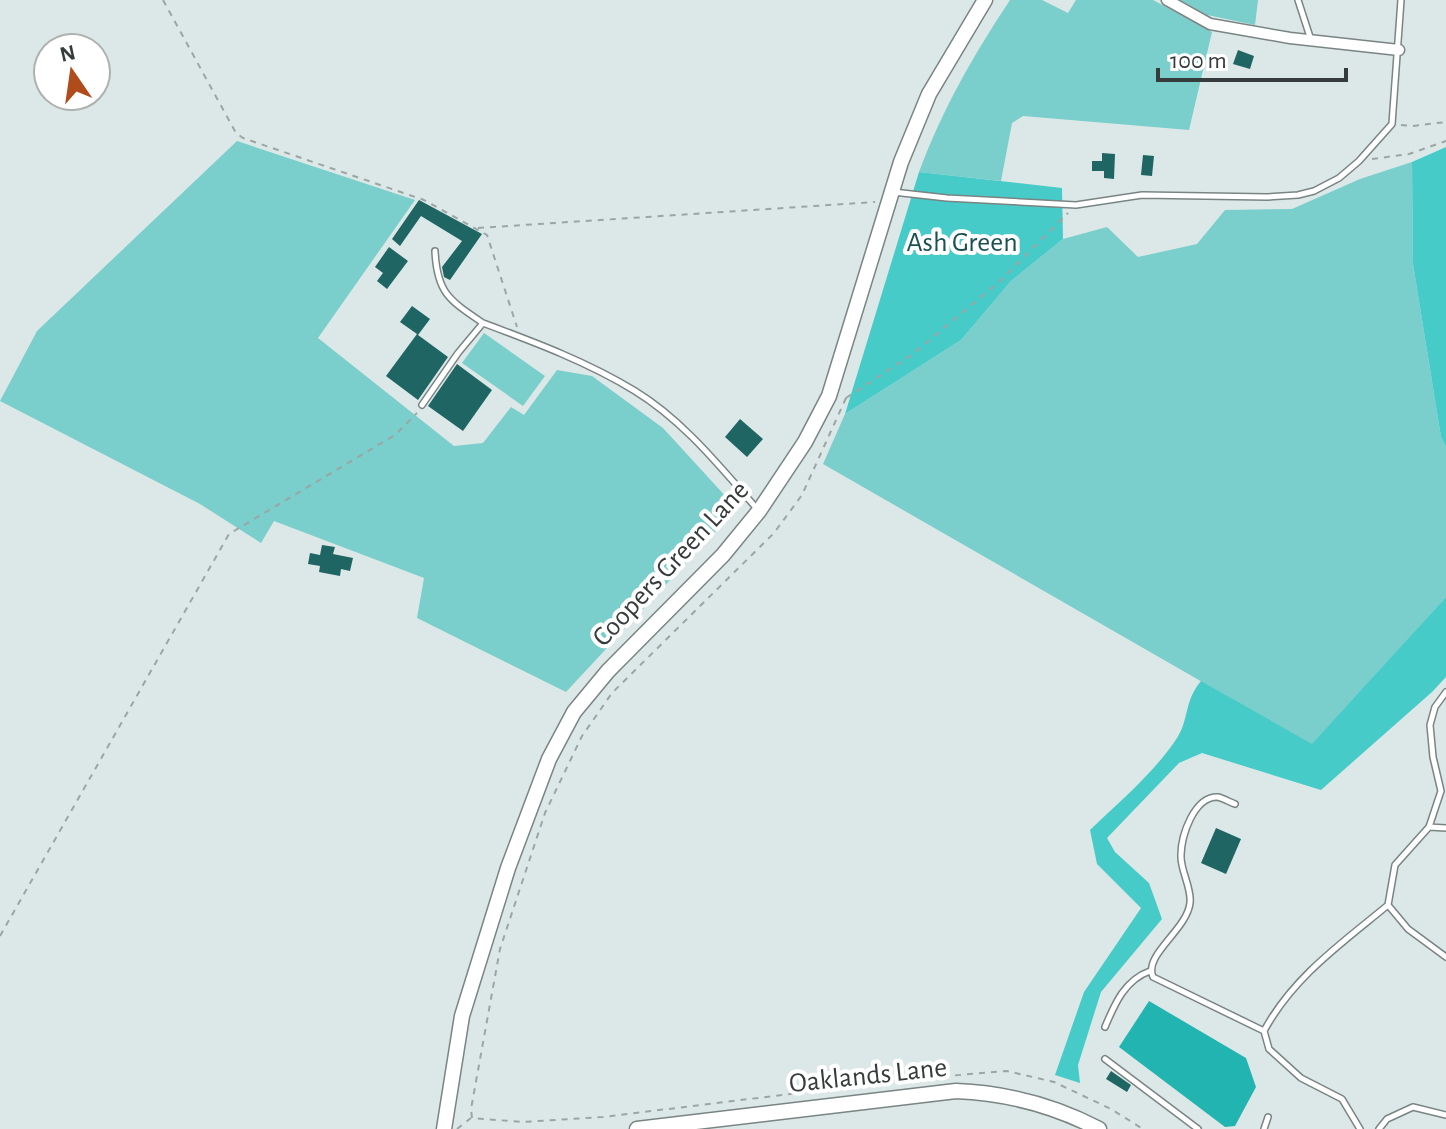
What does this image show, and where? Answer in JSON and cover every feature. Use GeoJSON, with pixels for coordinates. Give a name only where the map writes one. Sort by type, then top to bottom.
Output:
{"type":"FeatureCollection","features":[{"type":"Feature","properties":{"kind":"street","name":"Coopers Green Lane"},"geometry":{"type":"LineString","coordinates":[[444,1129],[462,1016],[508,868],[549,759],[574,712],[608,671],[723,555],[759,511],[805,442],[829,396],[901,162],[929,94],[985,0]]}},
{"type":"Feature","properties":{"kind":"street"},"geometry":{"type":"LineString","coordinates":[[1167,0],[1210,24],[1399,50]]}},
{"type":"Feature","properties":{"kind":"street","name":"Oaklands Lane"},"geometry":{"type":"LineString","coordinates":[[637,1129],[956,1091],[981,1092],[1028,1102],[1075,1117],[1099,1129]]}},
{"type":"Feature","properties":{"kind":"lane"},"geometry":{"type":"LineString","coordinates":[[1298,0],[1311,40]]}},
{"type":"Feature","properties":{"kind":"lane"},"geometry":{"type":"LineString","coordinates":[[890,198],[1076,205],[1142,195],[1231,197],[1298,195],[1314,191],[1339,178],[1359,161],[1392,124],[1401,0]]}},
{"type":"Feature","properties":{"kind":"lane"},"geometry":{"type":"LineString","coordinates":[[435,251],[436,276],[451,302],[483,323],[585,365],[635,391],[667,414],[701,445],[759,511]]}},
{"type":"Feature","properties":{"kind":"lane"},"geometry":{"type":"LineString","coordinates":[[422,405],[483,323]]}},
{"type":"Feature","properties":{"kind":"lane"},"geometry":{"type":"LineString","coordinates":[[1360,1129],[1342,1099],[1301,1078],[1269,1049],[1264,1031],[1274,1012],[1307,972],[1388,905],[1395,865],[1429,827],[1441,791],[1430,725],[1435,707],[1446,692]]}},
{"type":"Feature","properties":{"kind":"lane"},"geometry":{"type":"LineString","coordinates":[[1235,804],[1217,797],[1200,803],[1189,818],[1180,854],[1191,903],[1180,928],[1151,962],[1150,971],[1153,977],[1264,1031]]}},
{"type":"Feature","properties":{"kind":"lane"},"geometry":{"type":"LineString","coordinates":[[1429,827],[1446,828]]}},
{"type":"Feature","properties":{"kind":"lane"},"geometry":{"type":"LineString","coordinates":[[1388,905],[1408,929],[1446,957]]}},
{"type":"Feature","properties":{"kind":"lane"},"geometry":{"type":"LineString","coordinates":[[1105,1027],[1116,1000],[1136,976],[1150,971]]}},
{"type":"Feature","properties":{"kind":"lane"},"geometry":{"type":"LineString","coordinates":[[1105,1059],[1198,1129]]}},
{"type":"Feature","properties":{"kind":"lane"},"geometry":{"type":"LineString","coordinates":[[1379,1129],[1387,1119],[1413,1107],[1446,1115]]}},
{"type":"Feature","properties":{"kind":"lane"},"geometry":{"type":"LineString","coordinates":[[1264,1129],[1268,1117]]}},
{"type":"Feature","properties":{"kind":"path"},"geometry":{"type":"LineString","coordinates":[[163,0],[224,106],[230,126],[243,138],[424,200],[487,235],[516,323],[517,336]]}},
{"type":"Feature","properties":{"kind":"path"},"geometry":{"type":"LineString","coordinates":[[1392,124],[1413,126],[1446,122]]}},
{"type":"Feature","properties":{"kind":"path"},"geometry":{"type":"LineString","coordinates":[[1359,161],[1409,154],[1446,141]]}},
{"type":"Feature","properties":{"kind":"path"},"geometry":{"type":"LineString","coordinates":[[477,228],[890,198]]}},
{"type":"Feature","properties":{"kind":"path"},"geometry":{"type":"LineString","coordinates":[[472,1118],[471,1109],[500,949],[545,813],[582,736],[612,693],[774,533],[802,495],[846,398],[913,354],[1000,281],[1076,205]]}},
{"type":"Feature","properties":{"kind":"path"},"geometry":{"type":"LineString","coordinates":[[829,396],[846,398]]}},
{"type":"Feature","properties":{"kind":"path"},"geometry":{"type":"LineString","coordinates":[[0,936],[229,534],[395,435],[422,405]]}},
{"type":"Feature","properties":{"kind":"path"},"geometry":{"type":"LineString","coordinates":[[457,1129],[472,1118],[522,1122],[603,1117],[912,1079],[1007,1071],[1054,1082],[1111,1109],[1143,1129]]}},
{"type":"Feature","properties":{"kind":"shaded area"},"geometry":{"type":"Polygon","coordinates":[[[1010,0],[1042,0],[1068,13],[1076,0],[1153,0],[1212,32],[1189,130],[1023,116],[1012,123],[1001,181],[919,172],[960,83],[1010,0]]]}},
{"type":"Feature","properties":{"kind":"shaded area"},"geometry":{"type":"Polygon","coordinates":[[[1180,0],[1258,0],[1255,25],[1207,15],[1180,0]]]}},
{"type":"Feature","properties":{"kind":"shaded area"},"geometry":{"type":"Polygon","coordinates":[[[237,141],[415,200],[318,338],[454,446],[483,443],[511,407],[524,415],[557,370],[592,376],[663,428],[729,500],[725,521],[566,692],[417,618],[424,578],[274,521],[261,543],[200,504],[0,401],[37,331],[237,141]]]}},
{"type":"Feature","properties":{"kind":"shaded area"},"geometry":{"type":"Polygon","coordinates":[[[1412,162],[1413,264],[1441,437],[1446,447],[1446,597],[1312,745],[823,464],[845,414],[961,340],[1011,281],[1063,239],[1107,227],[1138,257],[1197,244],[1225,210],[1292,209],[1360,179],[1412,162]]]}},
{"type":"Feature","properties":{"kind":"shaded area"},"geometry":{"type":"Polygon","coordinates":[[[484,333],[545,376],[523,406],[462,363],[484,333]]]}},
{"type":"Feature","properties":{"kind":"shaded area"},"geometry":{"type":"Polygon","coordinates":[[[1149,1001],[1246,1058],[1256,1087],[1235,1126],[1225,1127],[1119,1047],[1149,1001]]]}},
{"type":"Feature","properties":{"kind":"green space"},"geometry":{"type":"Polygon","coordinates":[[[1446,147],[1446,447],[1441,437],[1413,264],[1412,162],[1446,147]]]}},
{"type":"Feature","properties":{"kind":"green space","name":"Ash Green"},"geometry":{"type":"Polygon","coordinates":[[[919,172],[1062,188],[1063,239],[1011,281],[961,340],[845,414],[919,172]]]}},
{"type":"Feature","properties":{"kind":"green space"},"geometry":{"type":"Polygon","coordinates":[[[1446,597],[1446,677],[1321,790],[1202,753],[1179,763],[1107,838],[1115,852],[1149,883],[1162,919],[1101,992],[1078,1065],[1080,1083],[1055,1075],[1084,992],[1141,908],[1097,864],[1090,830],[1168,751],[1181,731],[1192,696],[1201,681],[1312,744],[1446,597]]]}},
{"type":"Feature","properties":{"kind":"building"},"geometry":{"type":"Polygon","coordinates":[[[1238,50],[1254,56],[1250,69],[1233,64],[1238,50]]]}},
{"type":"Feature","properties":{"kind":"building"},"geometry":{"type":"Polygon","coordinates":[[[1102,153],[1115,154],[1114,179],[1104,178],[1104,171],[1092,171],[1092,161],[1102,161],[1102,153]]]}},
{"type":"Feature","properties":{"kind":"building"},"geometry":{"type":"Polygon","coordinates":[[[1143,155],[1154,156],[1152,176],[1141,175],[1143,155]]]}},
{"type":"Feature","properties":{"kind":"building"},"geometry":{"type":"Polygon","coordinates":[[[419,200],[482,234],[450,280],[444,277],[442,267],[462,241],[421,216],[400,246],[392,239],[419,200]]]}},
{"type":"Feature","properties":{"kind":"building"},"geometry":{"type":"Polygon","coordinates":[[[389,247],[408,261],[387,289],[377,281],[383,273],[375,267],[389,247]]]}},
{"type":"Feature","properties":{"kind":"building"},"geometry":{"type":"Polygon","coordinates":[[[412,306],[430,319],[418,335],[448,357],[418,400],[386,376],[417,334],[400,322],[412,306]]]}},
{"type":"Feature","properties":{"kind":"building"},"geometry":{"type":"Polygon","coordinates":[[[457,364],[492,390],[463,431],[428,406],[457,364]]]}},
{"type":"Feature","properties":{"kind":"building"},"geometry":{"type":"Polygon","coordinates":[[[740,419],[763,439],[747,457],[725,437],[740,419]]]}},
{"type":"Feature","properties":{"kind":"building"},"geometry":{"type":"Polygon","coordinates":[[[322,545],[335,547],[333,554],[353,558],[350,571],[341,569],[340,576],[319,572],[320,566],[308,564],[310,553],[320,555],[322,545]]]}},
{"type":"Feature","properties":{"kind":"building"},"geometry":{"type":"Polygon","coordinates":[[[1216,828],[1241,839],[1226,874],[1201,863],[1216,828]]]}},
{"type":"Feature","properties":{"kind":"building"},"geometry":{"type":"Polygon","coordinates":[[[1111,1071],[1131,1085],[1127,1092],[1106,1079],[1111,1071]]]}}]}
